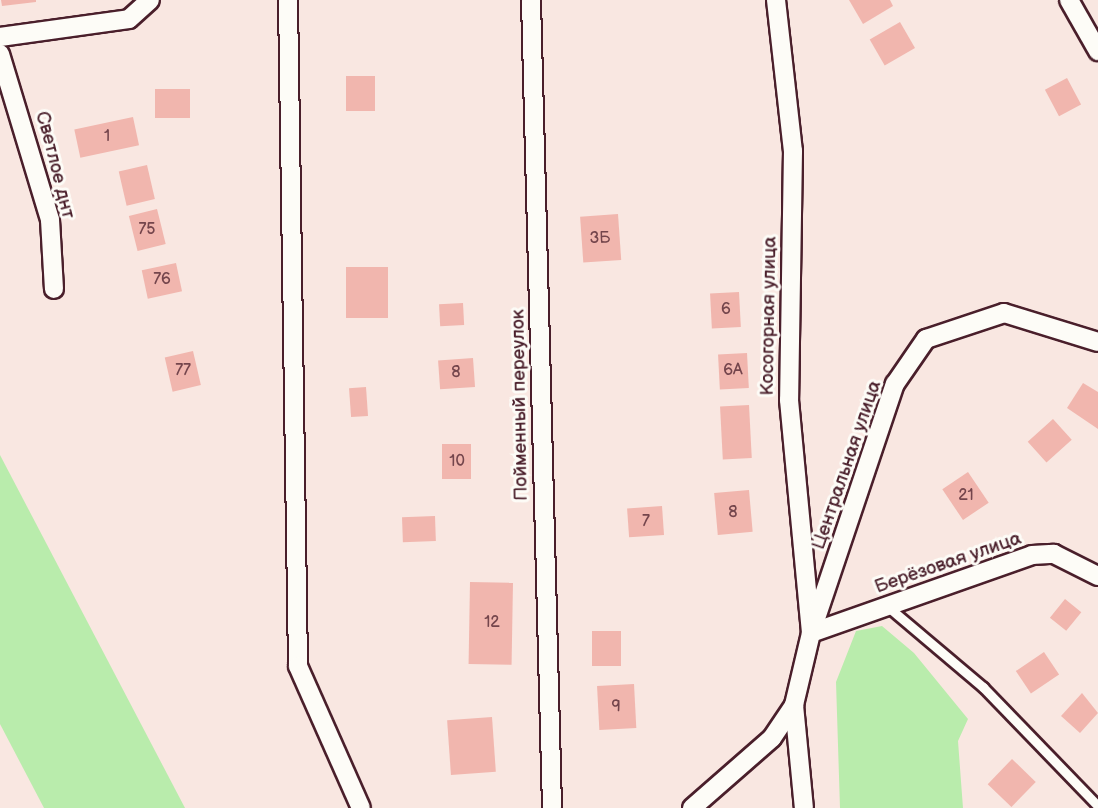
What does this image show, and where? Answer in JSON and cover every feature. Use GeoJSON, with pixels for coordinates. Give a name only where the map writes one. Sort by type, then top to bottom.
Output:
{"type":"FeatureCollection","features":[{"type":"Feature","properties":{"kind":"street"},"geometry":{"type":"LineString","coordinates":[[0,37],[129,19],[150,0]]}},
{"type":"Feature","properties":{"kind":"street"},"geometry":{"type":"LineString","coordinates":[[288,0],[298,666],[361,808]]}},
{"type":"Feature","properties":{"kind":"street","name":"Пойменный переулок"},"geometry":{"type":"LineString","coordinates":[[531,0],[552,808]]}},
{"type":"Feature","properties":{"kind":"street","name":"Косогорная улица"},"geometry":{"type":"LineString","coordinates":[[776,0],[793,151],[789,400],[811,633]]}},
{"type":"Feature","properties":{"kind":"street"},"geometry":{"type":"LineString","coordinates":[[1069,0],[1098,51]]}},
{"type":"Feature","properties":{"kind":"street","name":"Светлое днт"},"geometry":{"type":"LineString","coordinates":[[0,54],[50,220],[54,289]]}},
{"type":"Feature","properties":{"kind":"street","name":"Центральная улица"},"geometry":{"type":"LineString","coordinates":[[794,705],[811,633],[895,384],[926,339],[1004,313],[1098,342]]}},
{"type":"Feature","properties":{"kind":"street","name":"Берёзовая улица"},"geometry":{"type":"LineString","coordinates":[[811,633],[1032,555],[1054,554],[1098,576]]}},
{"type":"Feature","properties":{"kind":"street"},"geometry":{"type":"LineString","coordinates":[[692,808],[772,738],[794,705]]}},
{"type":"Feature","properties":{"kind":"street"},"geometry":{"type":"LineString","coordinates":[[794,705],[804,808]]}},
{"type":"Feature","properties":{"kind":"lane"},"geometry":{"type":"LineString","coordinates":[[887,606],[983,687],[1098,806]]}},
{"type":"Feature","properties":{"kind":"green space"},"geometry":{"type":"Polygon","coordinates":[[[0,455],[185,808],[44,808],[0,724],[0,455]]]}},
{"type":"Feature","properties":{"kind":"green space"},"geometry":{"type":"Polygon","coordinates":[[[882,626],[914,653],[968,719],[958,741],[963,808],[840,808],[836,682],[856,631],[882,626]]]}},
{"type":"Feature","properties":{"kind":"building"},"geometry":{"type":"Polygon","coordinates":[[[1,0],[36,0],[36,2],[2,6],[1,0]]]}},
{"type":"Feature","properties":{"kind":"building"},"geometry":{"type":"Polygon","coordinates":[[[849,0],[890,0],[893,6],[863,24],[849,0]]]}},
{"type":"Feature","properties":{"kind":"building"},"geometry":{"type":"Polygon","coordinates":[[[900,22],[915,48],[885,65],[870,40],[900,22]]]}},
{"type":"Feature","properties":{"kind":"building"},"geometry":{"type":"Polygon","coordinates":[[[346,76],[375,76],[375,111],[346,111],[346,76]]]}},
{"type":"Feature","properties":{"kind":"building"},"geometry":{"type":"Polygon","coordinates":[[[1067,78],[1081,104],[1059,116],[1045,90],[1067,78]]]}},
{"type":"Feature","properties":{"kind":"building"},"geometry":{"type":"Polygon","coordinates":[[[155,89],[190,89],[190,118],[155,118],[155,89]]]}},
{"type":"Feature","properties":{"kind":"building"},"geometry":{"type":"Polygon","coordinates":[[[133,117],[139,145],[80,158],[74,129],[133,117]]]}},
{"type":"Feature","properties":{"kind":"building"},"geometry":{"type":"Polygon","coordinates":[[[147,165],[155,199],[127,206],[119,172],[147,165]]]}},
{"type":"Feature","properties":{"kind":"building"},"geometry":{"type":"Polygon","coordinates":[[[157,209],[166,244],[138,251],[129,216],[157,209]]]}},
{"type":"Feature","properties":{"kind":"building"},"geometry":{"type":"Polygon","coordinates":[[[618,214],[621,260],[583,263],[580,217],[618,214]]]}},
{"type":"Feature","properties":{"kind":"building"},"geometry":{"type":"Polygon","coordinates":[[[176,263],[182,291],[148,299],[142,270],[176,263]]]}},
{"type":"Feature","properties":{"kind":"building"},"geometry":{"type":"Polygon","coordinates":[[[346,267],[388,267],[388,318],[346,318],[346,267]]]}},
{"type":"Feature","properties":{"kind":"building"},"geometry":{"type":"Polygon","coordinates":[[[739,292],[741,327],[712,328],[710,294],[739,292]]]}},
{"type":"Feature","properties":{"kind":"building"},"geometry":{"type":"Polygon","coordinates":[[[463,303],[464,325],[440,326],[439,304],[463,303]]]}},
{"type":"Feature","properties":{"kind":"building"},"geometry":{"type":"Polygon","coordinates":[[[193,351],[201,385],[173,392],[165,358],[193,351]]]}},
{"type":"Feature","properties":{"kind":"building"},"geometry":{"type":"Polygon","coordinates":[[[747,353],[749,388],[720,389],[718,355],[747,353]]]}},
{"type":"Feature","properties":{"kind":"building"},"geometry":{"type":"Polygon","coordinates":[[[473,358],[475,387],[440,389],[438,360],[473,358]]]}},
{"type":"Feature","properties":{"kind":"building"},"geometry":{"type":"Polygon","coordinates":[[[1083,383],[1098,392],[1098,429],[1067,408],[1083,383]]]}},
{"type":"Feature","properties":{"kind":"building"},"geometry":{"type":"Polygon","coordinates":[[[366,387],[368,416],[351,417],[349,388],[366,387]]]}},
{"type":"Feature","properties":{"kind":"building"},"geometry":{"type":"Polygon","coordinates":[[[749,405],[752,458],[723,459],[720,407],[749,405]]]}},
{"type":"Feature","properties":{"kind":"building"},"geometry":{"type":"Polygon","coordinates":[[[1053,419],[1072,440],[1046,463],[1028,442],[1053,419]]]}},
{"type":"Feature","properties":{"kind":"building"},"geometry":{"type":"Polygon","coordinates":[[[442,444],[471,444],[471,479],[442,479],[442,444]]]}},
{"type":"Feature","properties":{"kind":"building"},"geometry":{"type":"Polygon","coordinates":[[[968,472],[989,503],[963,520],[942,489],[968,472]]]}},
{"type":"Feature","properties":{"kind":"building"},"geometry":{"type":"Polygon","coordinates":[[[749,490],[753,532],[718,535],[714,493],[749,490]]]}},
{"type":"Feature","properties":{"kind":"building"},"geometry":{"type":"Polygon","coordinates":[[[662,506],[664,535],[629,537],[627,508],[662,506]]]}},
{"type":"Feature","properties":{"kind":"building"},"geometry":{"type":"Polygon","coordinates":[[[435,516],[436,541],[403,542],[402,517],[435,516]]]}},
{"type":"Feature","properties":{"kind":"building"},"geometry":{"type":"Polygon","coordinates":[[[470,582],[513,583],[512,665],[469,664],[470,582]]]}},
{"type":"Feature","properties":{"kind":"building"},"geometry":{"type":"Polygon","coordinates":[[[1065,599],[1081,612],[1066,631],[1050,618],[1065,599]]]}},
{"type":"Feature","properties":{"kind":"building"},"geometry":{"type":"Polygon","coordinates":[[[592,631],[621,631],[621,666],[592,666],[592,631]]]}},
{"type":"Feature","properties":{"kind":"building"},"geometry":{"type":"Polygon","coordinates":[[[1044,652],[1059,674],[1031,693],[1016,671],[1044,652]]]}},
{"type":"Feature","properties":{"kind":"building"},"geometry":{"type":"Polygon","coordinates":[[[634,684],[636,728],[599,730],[597,686],[634,684]]]}},
{"type":"Feature","properties":{"kind":"building"},"geometry":{"type":"Polygon","coordinates":[[[1082,693],[1098,713],[1080,733],[1061,716],[1082,693]]]}},
{"type":"Feature","properties":{"kind":"building"},"geometry":{"type":"Polygon","coordinates":[[[492,717],[496,772],[451,775],[447,720],[492,717]]]}},
{"type":"Feature","properties":{"kind":"building"},"geometry":{"type":"Polygon","coordinates":[[[1012,759],[1036,782],[1011,807],[988,784],[1012,759]]]}}]}
